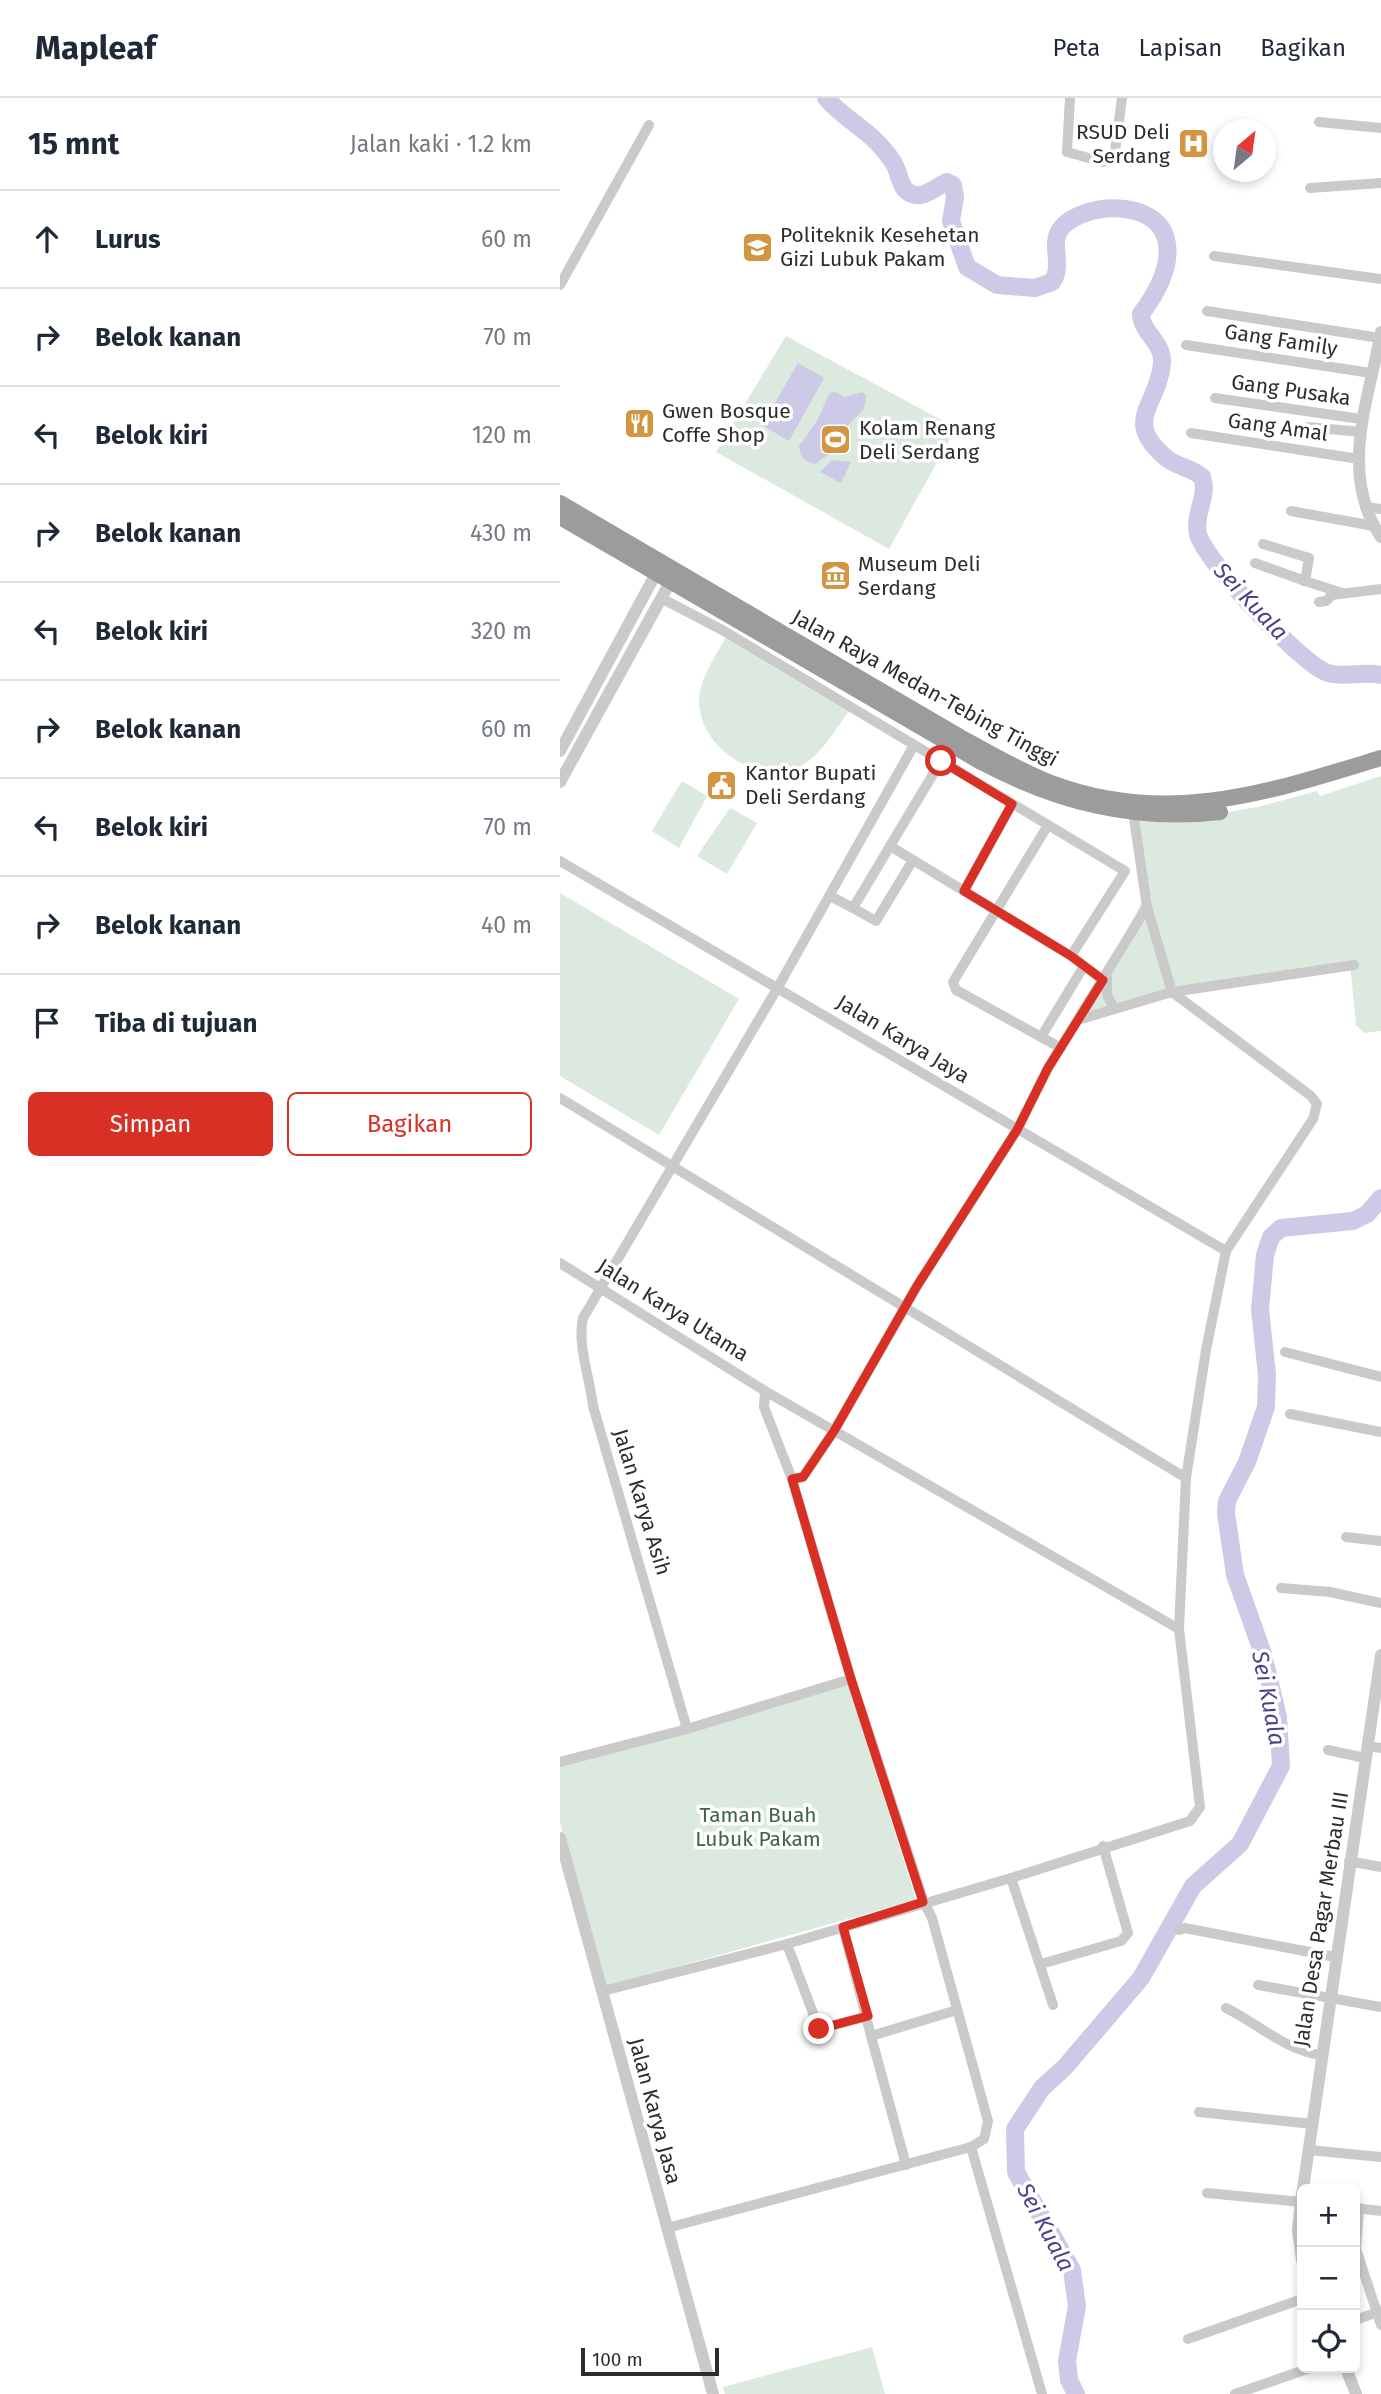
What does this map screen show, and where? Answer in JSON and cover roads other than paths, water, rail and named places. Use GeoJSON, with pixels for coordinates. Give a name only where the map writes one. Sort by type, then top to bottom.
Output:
{"type":"FeatureCollection","features":[{"type":"Feature","properties":{"kind":"highway","name":"Jalan Raya Medan-Tebing Tinggi"},"geometry":{"type":"LineString","coordinates":[[560,503],[666,573],[1004,774],[1070,801],[1133,812],[1198,814],[1233,810],[1381,768]]}},
{"type":"Feature","properties":{"kind":"highway","name":"Jalan Raya Medan-Tebing Tinggi"},"geometry":{"type":"LineString","coordinates":[[560,517],[1010,764],[1070,789],[1133,801],[1200,803],[1254,795],[1381,758]]}},
{"type":"Feature","properties":{"kind":"street"},"geometry":{"type":"LineString","coordinates":[[1070,98],[1067,152],[1108,162],[1114,159],[1122,98]]}},
{"type":"Feature","properties":{"kind":"street"},"geometry":{"type":"LineString","coordinates":[[1319,122],[1381,128]]}},
{"type":"Feature","properties":{"kind":"street"},"geometry":{"type":"LineString","coordinates":[[560,285],[649,125]]}},
{"type":"Feature","properties":{"kind":"street"},"geometry":{"type":"LineString","coordinates":[[1310,188],[1381,183]]}},
{"type":"Feature","properties":{"kind":"street"},"geometry":{"type":"LineString","coordinates":[[1214,256],[1381,279]]}},
{"type":"Feature","properties":{"kind":"street"},"geometry":{"type":"LineString","coordinates":[[1207,311],[1380,335],[1374,378],[1361,426],[1359,458],[1366,507],[1377,532]]}},
{"type":"Feature","properties":{"kind":"street","name":"Gang Family"},"geometry":{"type":"LineString","coordinates":[[1186,345],[1374,378]]}},
{"type":"Feature","properties":{"kind":"street","name":"Gang Pusaka"},"geometry":{"type":"LineString","coordinates":[[1215,398],[1361,426]]}},
{"type":"Feature","properties":{"kind":"street"},"geometry":{"type":"LineString","coordinates":[[1308,427],[1361,426]]}},
{"type":"Feature","properties":{"kind":"street","name":"Gang Amal"},"geometry":{"type":"LineString","coordinates":[[1191,433],[1359,458]]}},
{"type":"Feature","properties":{"kind":"street"},"geometry":{"type":"LineString","coordinates":[[1366,507],[1381,509]]}},
{"type":"Feature","properties":{"kind":"street"},"geometry":{"type":"LineString","coordinates":[[1291,512],[1377,532]]}},
{"type":"Feature","properties":{"kind":"street"},"geometry":{"type":"LineString","coordinates":[[1263,544],[1310,559],[1306,581]]}},
{"type":"Feature","properties":{"kind":"street"},"geometry":{"type":"LineString","coordinates":[[1255,563],[1342,593]]}},
{"type":"Feature","properties":{"kind":"street"},"geometry":{"type":"LineString","coordinates":[[560,782],[661,598],[666,573]]}},
{"type":"Feature","properties":{"kind":"street"},"geometry":{"type":"LineString","coordinates":[[560,751],[666,573]]}},
{"type":"Feature","properties":{"kind":"street"},"geometry":{"type":"LineString","coordinates":[[1319,602],[1342,593],[1381,589]]}},
{"type":"Feature","properties":{"kind":"street"},"geometry":{"type":"LineString","coordinates":[[661,598],[724,631],[1125,871],[1142,876]]}},
{"type":"Feature","properties":{"kind":"street","name":"Jalan Karya Asih"},"geometry":{"type":"LineString","coordinates":[[687,1729],[593,1406],[589,1371],[579,1336],[583,1318],[778,987],[914,745]]}},
{"type":"Feature","properties":{"kind":"street"},"geometry":{"type":"LineString","coordinates":[[853,908],[941,761]]}},
{"type":"Feature","properties":{"kind":"street"},"geometry":{"type":"LineString","coordinates":[[964,891],[1012,804]]}},
{"type":"Feature","properties":{"kind":"street"},"geometry":{"type":"LineString","coordinates":[[603,1991],[787,1944],[1011,1878],[1103,1846],[1190,1821],[1200,1807],[1179,1629],[1186,1478],[1206,1350],[1226,1251],[1313,1119],[1317,1104],[1311,1096],[1172,992],[1147,907],[1133,812]]}},
{"type":"Feature","properties":{"kind":"street"},"geometry":{"type":"LineString","coordinates":[[1048,825],[995,910],[954,986],[1061,1048]]}},
{"type":"Feature","properties":{"kind":"street"},"geometry":{"type":"LineString","coordinates":[[890,846],[1084,966],[1106,976]]}},
{"type":"Feature","properties":{"kind":"street"},"geometry":{"type":"LineString","coordinates":[[830,895],[876,921],[913,860]]}},
{"type":"Feature","properties":{"kind":"street","name":"Jalan Karya Jaya"},"geometry":{"type":"LineString","coordinates":[[560,861],[1226,1251]]}},
{"type":"Feature","properties":{"kind":"street"},"geometry":{"type":"LineString","coordinates":[[1071,956],[1125,871]]}},
{"type":"Feature","properties":{"kind":"street"},"geometry":{"type":"LineString","coordinates":[[792,1479],[803,1477],[834,1431],[905,1306],[1017,1130],[1061,1048],[1147,907]]}},
{"type":"Feature","properties":{"kind":"street"},"geometry":{"type":"LineString","coordinates":[[1081,1018],[1172,992],[1354,965]]}},
{"type":"Feature","properties":{"kind":"street"},"geometry":{"type":"LineString","coordinates":[[1041,1037],[1084,966]]}},
{"type":"Feature","properties":{"kind":"street"},"geometry":{"type":"LineString","coordinates":[[1106,976],[1107,995],[1114,1007]]}},
{"type":"Feature","properties":{"kind":"street"},"geometry":{"type":"LineString","coordinates":[[560,1097],[1186,1478]]}},
{"type":"Feature","properties":{"kind":"street","name":"Jalan Karya Utama"},"geometry":{"type":"LineString","coordinates":[[560,1264],[765,1391],[1179,1629]]}},
{"type":"Feature","properties":{"kind":"street"},"geometry":{"type":"LineString","coordinates":[[1285,1352],[1381,1377]]}},
{"type":"Feature","properties":{"kind":"street"},"geometry":{"type":"LineString","coordinates":[[667,2228],[971,2147],[984,2139],[988,2121],[932,1918],[923,1902],[851,1679],[792,1479],[765,1407],[765,1391]]}},
{"type":"Feature","properties":{"kind":"street"},"geometry":{"type":"LineString","coordinates":[[1290,1414],[1381,1432]]}},
{"type":"Feature","properties":{"kind":"street"},"geometry":{"type":"LineString","coordinates":[[1346,1537],[1381,1541]]}},
{"type":"Feature","properties":{"kind":"street"},"geometry":{"type":"LineString","coordinates":[[1281,1588],[1330,1592],[1381,1603]]}},
{"type":"Feature","properties":{"kind":"street","name":"Jalan Desa Pagar Merbau III"},"geometry":{"type":"LineString","coordinates":[[1304,2184],[1349,1861],[1371,1751],[1381,1655]]}},
{"type":"Feature","properties":{"kind":"street"},"geometry":{"type":"LineString","coordinates":[[560,1762],[687,1729],[851,1679]]}},
{"type":"Feature","properties":{"kind":"street"},"geometry":{"type":"LineString","coordinates":[[1328,1750],[1371,1751]]}},
{"type":"Feature","properties":{"kind":"street","name":"Jalan Karya Jasa"},"geometry":{"type":"LineString","coordinates":[[560,1838],[713,2394]]}},
{"type":"Feature","properties":{"kind":"street"},"geometry":{"type":"LineString","coordinates":[[1041,1964],[1121,1941],[1128,1933],[1103,1846]]}},
{"type":"Feature","properties":{"kind":"street"},"geometry":{"type":"LineString","coordinates":[[1349,1861],[1381,1867]]}},
{"type":"Feature","properties":{"kind":"street"},"geometry":{"type":"LineString","coordinates":[[1011,1878],[1053,2006]]}},
{"type":"Feature","properties":{"kind":"street"},"geometry":{"type":"LineString","coordinates":[[843,1927],[906,2165]]}},
{"type":"Feature","properties":{"kind":"street"},"geometry":{"type":"LineString","coordinates":[[1179,1930],[1185,1928],[1335,1957]]}},
{"type":"Feature","properties":{"kind":"street"},"geometry":{"type":"LineString","coordinates":[[787,1944],[819,2029],[868,2016]]}},
{"type":"Feature","properties":{"kind":"street"},"geometry":{"type":"LineString","coordinates":[[1258,1985],[1381,2007]]}},
{"type":"Feature","properties":{"kind":"street"},"geometry":{"type":"LineString","coordinates":[[1226,2008],[1265,2034],[1300,2051],[1320,2056]]}},
{"type":"Feature","properties":{"kind":"street"},"geometry":{"type":"LineString","coordinates":[[871,2036],[957,2010]]}},
{"type":"Feature","properties":{"kind":"street"},"geometry":{"type":"LineString","coordinates":[[1199,2112],[1312,2124]]}},
{"type":"Feature","properties":{"kind":"street"},"geometry":{"type":"LineString","coordinates":[[971,2147],[1042,2394]]}},
{"type":"Feature","properties":{"kind":"street"},"geometry":{"type":"LineString","coordinates":[[1309,2150],[1381,2157]]}},
{"type":"Feature","properties":{"kind":"street"},"geometry":{"type":"LineString","coordinates":[[1207,2193],[1297,2197]]}},
{"type":"Feature","properties":{"kind":"street"},"geometry":{"type":"LineString","coordinates":[[1360,2208],[1381,2211]]}},
{"type":"Feature","properties":{"kind":"street"},"geometry":{"type":"LineString","coordinates":[[1356,2247],[1381,2325]]}},
{"type":"Feature","properties":{"kind":"street"},"geometry":{"type":"LineString","coordinates":[[1188,2339],[1297,2301]]}},
{"type":"Feature","properties":{"kind":"street"},"geometry":{"type":"LineString","coordinates":[[1360,2318],[1378,2311]]}},
{"type":"Feature","properties":{"kind":"street"},"geometry":{"type":"LineString","coordinates":[[1235,2394],[1297,2373]]}},
{"type":"Feature","properties":{"kind":"street"},"geometry":{"type":"LineString","coordinates":[[1348,2373],[1356,2394]]}},
{"type":"Feature","properties":{"kind":"water"},"geometry":{"type":"Polygon","coordinates":[[[798,363],[824,378],[789,441],[762,425],[798,363]]]}},
{"type":"Feature","properties":{"kind":"water"},"geometry":{"type":"Polygon","coordinates":[[[834,391],[845,397],[862,392],[866,395],[864,409],[848,425],[848,451],[828,455],[815,464],[803,458],[799,446],[817,421],[829,394],[834,391]]]}},
{"type":"Feature","properties":{"kind":"water"},"geometry":{"type":"Polygon","coordinates":[[[832,460],[851,462],[841,483],[820,472],[832,460]]]}},
{"type":"Feature","properties":{"kind":"waterway","name":"Sei Kuala"},"geometry":{"type":"LineString","coordinates":[[826,98],[885,151],[908,192],[921,195],[947,182],[953,185],[955,197],[951,221],[967,267],[997,285],[1035,288],[1052,282],[1057,268],[1058,232],[1074,218],[1087,212],[1119,208],[1135,211],[1160,226],[1168,249],[1165,269],[1157,289],[1141,314],[1145,327],[1159,349],[1162,363],[1160,378],[1146,411],[1146,432],[1168,460],[1202,477],[1204,492],[1197,519],[1198,534],[1235,588],[1277,633],[1315,666],[1328,673],[1381,675]]}},
{"type":"Feature","properties":{"kind":"waterway","name":"Sei Kuala"},"geometry":{"type":"LineString","coordinates":[[1076,2394],[1069,2380],[1067,2361],[1077,2306],[1072,2270],[1016,2172],[1015,2129],[1042,2088],[1065,2067],[1141,1978],[1193,1886],[1240,1844],[1281,1766],[1278,1717],[1263,1654],[1235,1575],[1226,1513],[1227,1501],[1247,1462],[1266,1407],[1267,1375],[1260,1309],[1265,1255],[1271,1237],[1281,1228],[1353,1221],[1367,1214],[1381,1198]]}},
{"type":"Feature","properties":{"kind":"place","name":"RSUD Deli Serdang"},"geometry":{"type":"Point","coordinates":[1193,144]}},
{"type":"Feature","properties":{"kind":"place","name":"Politeknik Kesehetan Gizi Lubuk Pakam"},"geometry":{"type":"Point","coordinates":[757,247]}},
{"type":"Feature","properties":{"kind":"place","name":"Gwen Bosque Coffe Shop"},"geometry":{"type":"Point","coordinates":[639,423]}},
{"type":"Feature","properties":{"kind":"place","name":"Kolam Renang Deli Serdang"},"geometry":{"type":"Point","coordinates":[836,440]}},
{"type":"Feature","properties":{"kind":"place","name":"Museum Deli Serdang"},"geometry":{"type":"Point","coordinates":[835,576]}},
{"type":"Feature","properties":{"kind":"place","name":"Kantor Bupati Deli Serdang"},"geometry":{"type":"Point","coordinates":[722,785]}},
{"type":"Feature","properties":{"kind":"park label","name":"Taman Buah Lubuk Pakam"},"geometry":{"type":"Point","coordinates":[758,1827]}}]}
